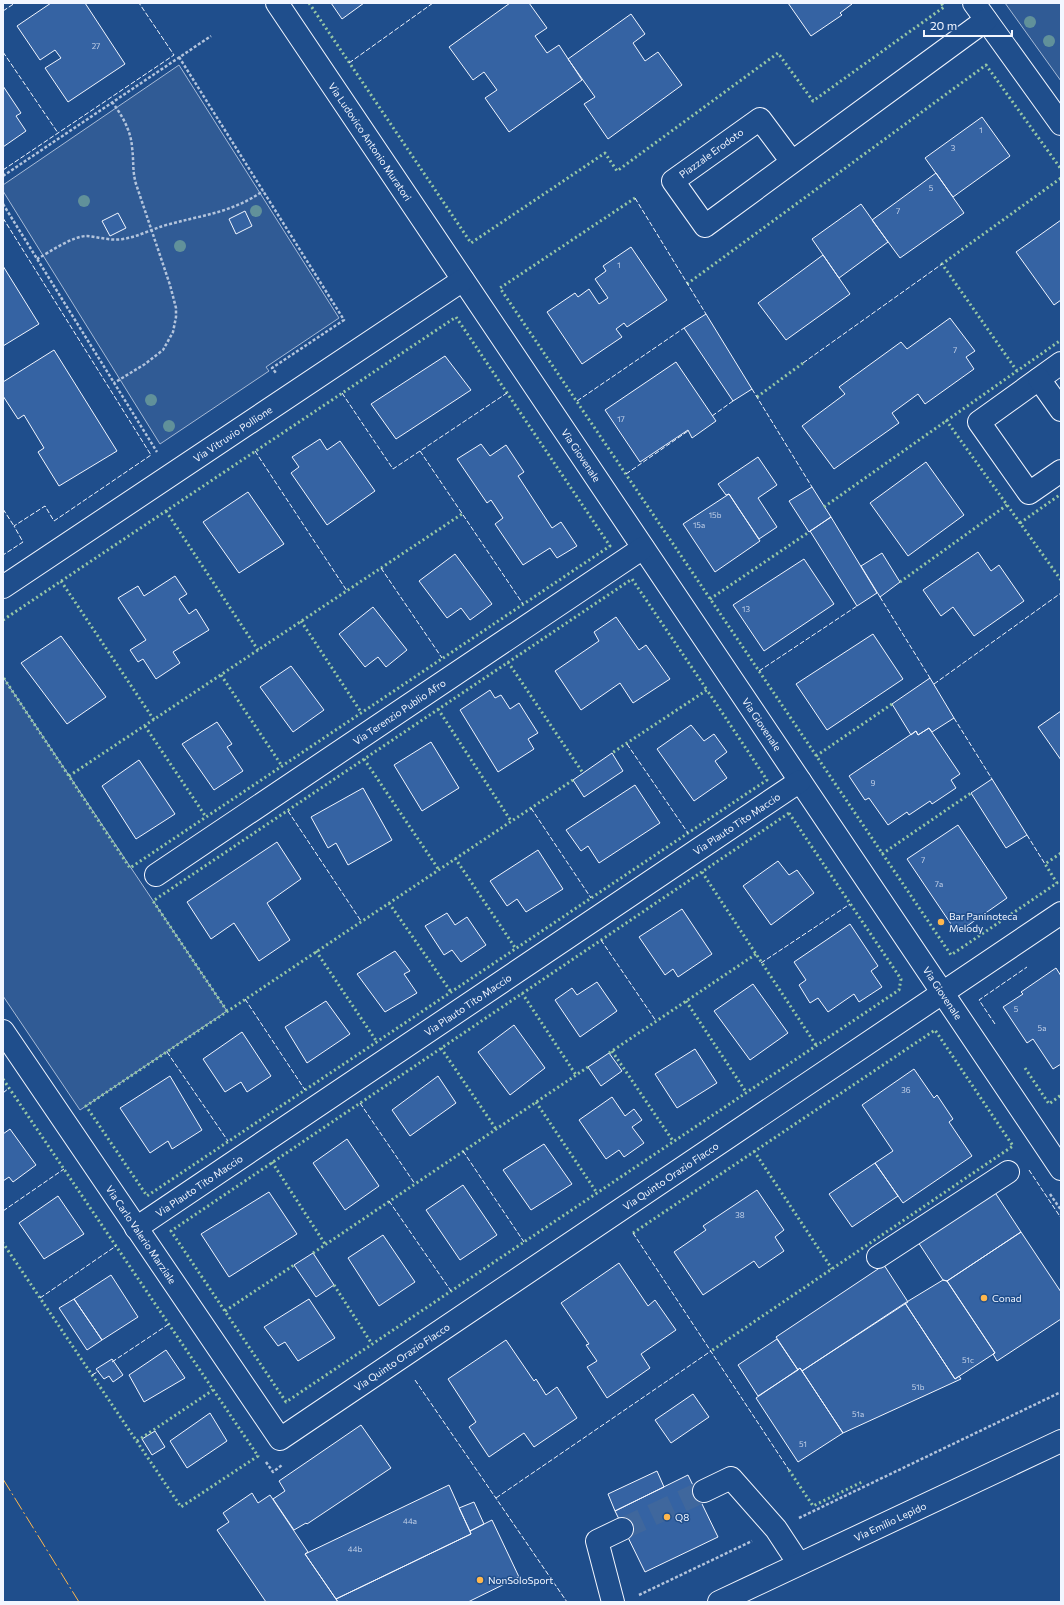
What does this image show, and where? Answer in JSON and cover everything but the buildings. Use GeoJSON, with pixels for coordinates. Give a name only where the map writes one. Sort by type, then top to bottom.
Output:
{"type":"FeatureCollection","features":[{"type":"Feature","properties":{"kind":"street","name":"Via Ludovico Antonio Muratori"},"geometry":{"type":"LineString","coordinates":[[277,3],[463,280]]}},
{"type":"Feature","properties":{"kind":"street"},"geometry":{"type":"LineString","coordinates":[[978,7],[1061,124]]}},
{"type":"Feature","properties":{"kind":"street","name":"Piazzale Erodoto"},"geometry":{"type":"LineString","coordinates":[[792,162],[760,119],[673,181],[705,226],[792,162],[978,7]]}},
{"type":"Feature","properties":{"kind":"street","name":"Via Giovenale"},"geometry":{"type":"LineString","coordinates":[[463,280],[1061,1169]]}},
{"type":"Feature","properties":{"kind":"street","name":"Via Vitruvio Pollione"},"geometry":{"type":"LineString","coordinates":[[3,587],[463,280]]}},
{"type":"Feature","properties":{"kind":"street"},"geometry":{"type":"LineString","coordinates":[[1061,364],[978,422],[1029,493],[1061,471]]}},
{"type":"Feature","properties":{"kind":"street"},"geometry":{"type":"LineString","coordinates":[[1039,379],[1061,410]]}},
{"type":"Feature","properties":{"kind":"street","name":"Via Terenzio Publio Afro"},"geometry":{"type":"LineString","coordinates":[[156,875],[643,548]]}},
{"type":"Feature","properties":{"kind":"street","name":"Via Plauto Tito Maccio"},"geometry":{"type":"LineString","coordinates":[[136,1228],[800,782]]}},
{"type":"Feature","properties":{"kind":"street","name":"Via Quinto Orazio Flacco"},"geometry":{"type":"LineString","coordinates":[[280,1439],[1061,913]]}},
{"type":"Feature","properties":{"kind":"street","name":"Via Carlo Valerio Marziale"},"geometry":{"type":"LineString","coordinates":[[3,1031],[280,1439]]}},
{"type":"Feature","properties":{"kind":"street"},"geometry":{"type":"LineString","coordinates":[[878,1257],[1008,1172]]}},
{"type":"Feature","properties":{"kind":"street","name":"Via Emilio Lepido"},"geometry":{"type":"LineString","coordinates":[[719,1602],[1061,1441]]}},
{"type":"Feature","properties":{"kind":"street"},"geometry":{"type":"LineString","coordinates":[[704,1491],[730,1478],[776,1529],[799,1564]]}},
{"type":"Feature","properties":{"kind":"street"},"geometry":{"type":"LineString","coordinates":[[613,1602],[597,1541],[622,1529]]}},
{"type":"Feature","properties":{"kind":"path"},"geometry":{"type":"LineString","coordinates":[[3,176],[211,36]]}},
{"type":"Feature","properties":{"kind":"path"},"geometry":{"type":"LineString","coordinates":[[179,57],[344,320],[272,368],[276,375]]}},
{"type":"Feature","properties":{"kind":"path"},"geometry":{"type":"LineString","coordinates":[[112,102],[125,123],[131,140],[133,175],[176,308],[175,325],[170,339],[163,350],[145,364],[114,383]]}},
{"type":"Feature","properties":{"kind":"path"},"geometry":{"type":"LineString","coordinates":[[37,259],[80,236],[105,240],[123,239],[151,230],[221,212],[246,202],[263,191]]}},
{"type":"Feature","properties":{"kind":"path"},"geometry":{"type":"LineString","coordinates":[[3,204],[159,454]]}},
{"type":"Feature","properties":{"kind":"path"},"geometry":{"type":"LineString","coordinates":[[1048,1191],[1061,1210]]}},
{"type":"Feature","properties":{"kind":"path"},"geometry":{"type":"LineString","coordinates":[[638,1596],[1061,1392]]}},
{"type":"Feature","properties":{"kind":"path"},"geometry":{"type":"LineString","coordinates":[[264,1458],[273,1472],[286,1463]]}},
{"type":"Feature","properties":{"kind":"shaded area"},"geometry":{"type":"Polygon","coordinates":[[[1005,3],[1061,3],[1061,81],[1005,3]]]}},
{"type":"Feature","properties":{"kind":"shaded area"},"geometry":{"type":"Polygon","coordinates":[[[179,65],[339,318],[266,367],[269,371],[160,444],[3,191],[3,185],[179,65]]]}},
{"type":"Feature","properties":{"kind":"shaded area"},"geometry":{"type":"Polygon","coordinates":[[[3,677],[227,1011],[80,1110],[3,996],[3,677]]]}},
{"type":"Feature","properties":{"kind":"tunnel"},"geometry":{"type":"LineString","coordinates":[[622,1529],[704,1491]]}},
{"type":"Feature","properties":{"kind":"hedge"},"geometry":{"type":"LineString","coordinates":[[309,3],[471,243],[605,153],[617,171],[778,53],[813,101],[944,7],[941,3]]}},
{"type":"Feature","properties":{"kind":"hedge"},"geometry":{"type":"LineString","coordinates":[[687,284],[986,65],[1061,169]]}},
{"type":"Feature","properties":{"kind":"hedge"},"geometry":{"type":"LineString","coordinates":[[1017,371],[942,264],[1061,178]]}},
{"type":"Feature","properties":{"kind":"hedge"},"geometry":{"type":"LineString","coordinates":[[635,198],[500,288],[951,955],[1057,883],[1045,864],[1061,853]]}},
{"type":"Feature","properties":{"kind":"hedge"},"geometry":{"type":"LineString","coordinates":[[3,620],[456,317],[610,546],[130,868],[3,677]]}},
{"type":"Feature","properties":{"kind":"hedge"},"geometry":{"type":"LineString","coordinates":[[824,507],[1061,340]]}},
{"type":"Feature","properties":{"kind":"hedge"},"geometry":{"type":"LineString","coordinates":[[757,397],[803,363]]}},
{"type":"Feature","properties":{"kind":"hedge"},"geometry":{"type":"LineString","coordinates":[[946,420],[1061,580]]}},
{"type":"Feature","properties":{"kind":"hedge"},"geometry":{"type":"LineString","coordinates":[[1020,523],[1061,494]]}},
{"type":"Feature","properties":{"kind":"hedge"},"geometry":{"type":"LineString","coordinates":[[900,582],[1007,505]]}},
{"type":"Feature","properties":{"kind":"hedge"},"geometry":{"type":"LineString","coordinates":[[166,511],[258,650]]}},
{"type":"Feature","properties":{"kind":"hedge"},"geometry":{"type":"LineString","coordinates":[[69,776],[462,514]]}},
{"type":"Feature","properties":{"kind":"hedge"},"geometry":{"type":"LineString","coordinates":[[710,599],[809,532]]}},
{"type":"Feature","properties":{"kind":"hedge"},"geometry":{"type":"LineString","coordinates":[[227,1011],[153,901],[632,579],[707,690]]}},
{"type":"Feature","properties":{"kind":"hedge"},"geometry":{"type":"LineString","coordinates":[[61,581],[154,720]]}},
{"type":"Feature","properties":{"kind":"hedge"},"geometry":{"type":"LineString","coordinates":[[301,621],[361,712]]}},
{"type":"Feature","properties":{"kind":"hedge"},"geometry":{"type":"LineString","coordinates":[[508,662],[583,773]]}},
{"type":"Feature","properties":{"kind":"hedge"},"geometry":{"type":"LineString","coordinates":[[221,675],[282,766]]}},
{"type":"Feature","properties":{"kind":"hedge"},"geometry":{"type":"LineString","coordinates":[[573,780],[86,1106],[147,1196],[767,780],[707,690],[612,753]]}},
{"type":"Feature","properties":{"kind":"hedge"},"geometry":{"type":"LineString","coordinates":[[816,756],[892,704]]}},
{"type":"Feature","properties":{"kind":"hedge"},"geometry":{"type":"LineString","coordinates":[[438,709],[511,821]]}},
{"type":"Feature","properties":{"kind":"hedge"},"geometry":{"type":"LineString","coordinates":[[145,726],[206,817]]}},
{"type":"Feature","properties":{"kind":"hedge"},"geometry":{"type":"LineString","coordinates":[[364,759],[439,870]]}},
{"type":"Feature","properties":{"kind":"hedge"},"geometry":{"type":"LineString","coordinates":[[882,854],[971,793]]}},
{"type":"Feature","properties":{"kind":"hedge"},"geometry":{"type":"LineString","coordinates":[[789,813],[901,979],[899,990],[286,1402],[171,1231],[789,813]]}},
{"type":"Feature","properties":{"kind":"hedge"},"geometry":{"type":"LineString","coordinates":[[455,858],[516,949]]}},
{"type":"Feature","properties":{"kind":"hedge"},"geometry":{"type":"LineString","coordinates":[[702,872],[816,1045]]}},
{"type":"Feature","properties":{"kind":"hedge"},"geometry":{"type":"LineString","coordinates":[[389,903],[451,992]]}},
{"type":"Feature","properties":{"kind":"hedge"},"geometry":{"type":"LineString","coordinates":[[316,951],[377,1042]]}},
{"type":"Feature","properties":{"kind":"hedge"},"geometry":{"type":"LineString","coordinates":[[609,1053],[756,954]]}},
{"type":"Feature","properties":{"kind":"hedge"},"geometry":{"type":"LineString","coordinates":[[522,993],[576,1075]]}},
{"type":"Feature","properties":{"kind":"hedge"},"geometry":{"type":"LineString","coordinates":[[686,1001],[746,1092]]}},
{"type":"Feature","properties":{"kind":"hedge"},"geometry":{"type":"LineString","coordinates":[[633,1233],[935,1030],[1013,1146],[711,1351]]}},
{"type":"Feature","properties":{"kind":"hedge"},"geometry":{"type":"LineString","coordinates":[[441,1048],[496,1129]]}},
{"type":"Feature","properties":{"kind":"hedge"},"geometry":{"type":"LineString","coordinates":[[612,1051],[673,1141]]}},
{"type":"Feature","properties":{"kind":"hedge"},"geometry":{"type":"LineString","coordinates":[[313,1253],[588,1067]]}},
{"type":"Feature","properties":{"kind":"hedge"},"geometry":{"type":"LineString","coordinates":[[1025,1068],[1049,1104],[1061,1095]]}},
{"type":"Feature","properties":{"kind":"hedge"},"geometry":{"type":"LineString","coordinates":[[3,1079],[258,1456],[181,1507],[3,1243]]}},
{"type":"Feature","properties":{"kind":"hedge"},"geometry":{"type":"LineString","coordinates":[[536,1102],[597,1193]]}},
{"type":"Feature","properties":{"kind":"hedge"},"geometry":{"type":"LineString","coordinates":[[754,1151],[832,1269]]}},
{"type":"Feature","properties":{"kind":"hedge"},"geometry":{"type":"LineString","coordinates":[[272,1162],[325,1244]]}},
{"type":"Feature","properties":{"kind":"hedge"},"geometry":{"type":"LineString","coordinates":[[225,1311],[294,1265]]}},
{"type":"Feature","properties":{"kind":"hedge"},"geometry":{"type":"LineString","coordinates":[[334,1285],[372,1344]]}},
{"type":"Feature","properties":{"kind":"hedge"},"geometry":{"type":"LineString","coordinates":[[137,1441],[213,1390]]}},
{"type":"Feature","properties":{"kind":"hedge"},"geometry":{"type":"LineString","coordinates":[[789,1470],[813,1506],[864,1481]]}},
{"type":"Feature","properties":{"kind":"fence"},"geometry":{"type":"LineString","coordinates":[[3,11],[15,3]]}},
{"type":"Feature","properties":{"kind":"fence"},"geometry":{"type":"LineString","coordinates":[[3,170],[174,55],[139,3]]}},
{"type":"Feature","properties":{"kind":"fence"},"geometry":{"type":"LineString","coordinates":[[349,63],[433,3]]}},
{"type":"Feature","properties":{"kind":"fence"},"geometry":{"type":"LineString","coordinates":[[3,52],[58,133]]}},
{"type":"Feature","properties":{"kind":"fence"},"geometry":{"type":"LineString","coordinates":[[635,198],[706,314]]}},
{"type":"Feature","properties":{"kind":"fence"},"geometry":{"type":"LineString","coordinates":[[3,218],[151,455],[54,521],[45,506],[14,526],[23,542],[3,555]]}},
{"type":"Feature","properties":{"kind":"fence"},"geometry":{"type":"LineString","coordinates":[[803,363],[942,264]]}},
{"type":"Feature","properties":{"kind":"fence"},"geometry":{"type":"LineString","coordinates":[[577,401],[684,328]]}},
{"type":"Feature","properties":{"kind":"fence"},"geometry":{"type":"LineString","coordinates":[[752,389],[812,487]]}},
{"type":"Feature","properties":{"kind":"fence"},"geometry":{"type":"LineString","coordinates":[[342,393],[393,469],[507,393]]}},
{"type":"Feature","properties":{"kind":"fence"},"geometry":{"type":"LineString","coordinates":[[712,416],[733,401]]}},
{"type":"Feature","properties":{"kind":"fence"},"geometry":{"type":"LineString","coordinates":[[626,474],[688,431]]}},
{"type":"Feature","properties":{"kind":"fence"},"geometry":{"type":"LineString","coordinates":[[255,451],[347,591]]}},
{"type":"Feature","properties":{"kind":"fence"},"geometry":{"type":"LineString","coordinates":[[420,451],[523,604]]}},
{"type":"Feature","properties":{"kind":"fence"},"geometry":{"type":"LineString","coordinates":[[3,509],[14,526]]}},
{"type":"Feature","properties":{"kind":"fence"},"geometry":{"type":"LineString","coordinates":[[381,568],[442,658]]}},
{"type":"Feature","properties":{"kind":"fence"},"geometry":{"type":"LineString","coordinates":[[934,684],[1061,593]]}},
{"type":"Feature","properties":{"kind":"fence"},"geometry":{"type":"LineString","coordinates":[[880,597],[930,678]]}},
{"type":"Feature","properties":{"kind":"fence"},"geometry":{"type":"LineString","coordinates":[[759,671],[857,606]]}},
{"type":"Feature","properties":{"kind":"fence"},"geometry":{"type":"LineString","coordinates":[[954,718],[992,779]]}},
{"type":"Feature","properties":{"kind":"fence"},"geometry":{"type":"LineString","coordinates":[[627,744],[688,833]]}},
{"type":"Feature","properties":{"kind":"fence"},"geometry":{"type":"LineString","coordinates":[[531,808],[591,898]]}},
{"type":"Feature","properties":{"kind":"fence"},"geometry":{"type":"LineString","coordinates":[[288,811],[361,921]]}},
{"type":"Feature","properties":{"kind":"fence"},"geometry":{"type":"LineString","coordinates":[[1027,835],[1045,864]]}},
{"type":"Feature","properties":{"kind":"fence"},"geometry":{"type":"LineString","coordinates":[[761,963],[850,904]]}},
{"type":"Feature","properties":{"kind":"fence"},"geometry":{"type":"LineString","coordinates":[[601,940],[656,1021]]}},
{"type":"Feature","properties":{"kind":"fence"},"geometry":{"type":"LineString","coordinates":[[995,1024],[979,1000],[1027,967]]}},
{"type":"Feature","properties":{"kind":"fence"},"geometry":{"type":"LineString","coordinates":[[245,999],[305,1090]]}},
{"type":"Feature","properties":{"kind":"fence"},"geometry":{"type":"LineString","coordinates":[[167,1052],[228,1141]]}},
{"type":"Feature","properties":{"kind":"fence"},"geometry":{"type":"LineString","coordinates":[[3,1093],[9,1088]]}},
{"type":"Feature","properties":{"kind":"fence"},"geometry":{"type":"LineString","coordinates":[[360,1103],[415,1184]]}},
{"type":"Feature","properties":{"kind":"fence"},"geometry":{"type":"LineString","coordinates":[[463,1151],[524,1242]]}},
{"type":"Feature","properties":{"kind":"fence"},"geometry":{"type":"LineString","coordinates":[[3,1211],[64,1169]]}},
{"type":"Feature","properties":{"kind":"fence"},"geometry":{"type":"LineString","coordinates":[[1029,1170],[1061,1218]]}},
{"type":"Feature","properties":{"kind":"fence"},"geometry":{"type":"LineString","coordinates":[[389,1201],[451,1291]]}},
{"type":"Feature","properties":{"kind":"fence"},"geometry":{"type":"LineString","coordinates":[[633,1233],[789,1470]]}},
{"type":"Feature","properties":{"kind":"fence"},"geometry":{"type":"LineString","coordinates":[[40,1298],[116,1246]]}},
{"type":"Feature","properties":{"kind":"fence"},"geometry":{"type":"LineString","coordinates":[[112,1362],[169,1324]]}},
{"type":"Feature","properties":{"kind":"fence"},"geometry":{"type":"LineString","coordinates":[[496,1498],[711,1351]]}},
{"type":"Feature","properties":{"kind":"fence"},"geometry":{"type":"LineString","coordinates":[[92,1375],[99,1371]]}},
{"type":"Feature","properties":{"kind":"fence"},"geometry":{"type":"LineString","coordinates":[[415,1380],[567,1602]]}},
{"type":"Feature","properties":{"kind":"power"},"geometry":{"type":"LineString","coordinates":[[3,1479],[79,1602]]}},
{"type":"Feature","properties":{"kind":"place","name":"Bar Paninoteca Melody"},"geometry":{"type":"Point","coordinates":[941,922]}},
{"type":"Feature","properties":{"kind":"place","name":"Conad"},"geometry":{"type":"Point","coordinates":[984,1298]}},
{"type":"Feature","properties":{"kind":"place","name":"Q8"},"geometry":{"type":"Point","coordinates":[667,1517]}},
{"type":"Feature","properties":{"kind":"place","name":"NonSoloSport"},"geometry":{"type":"Point","coordinates":[480,1580]}}]}
